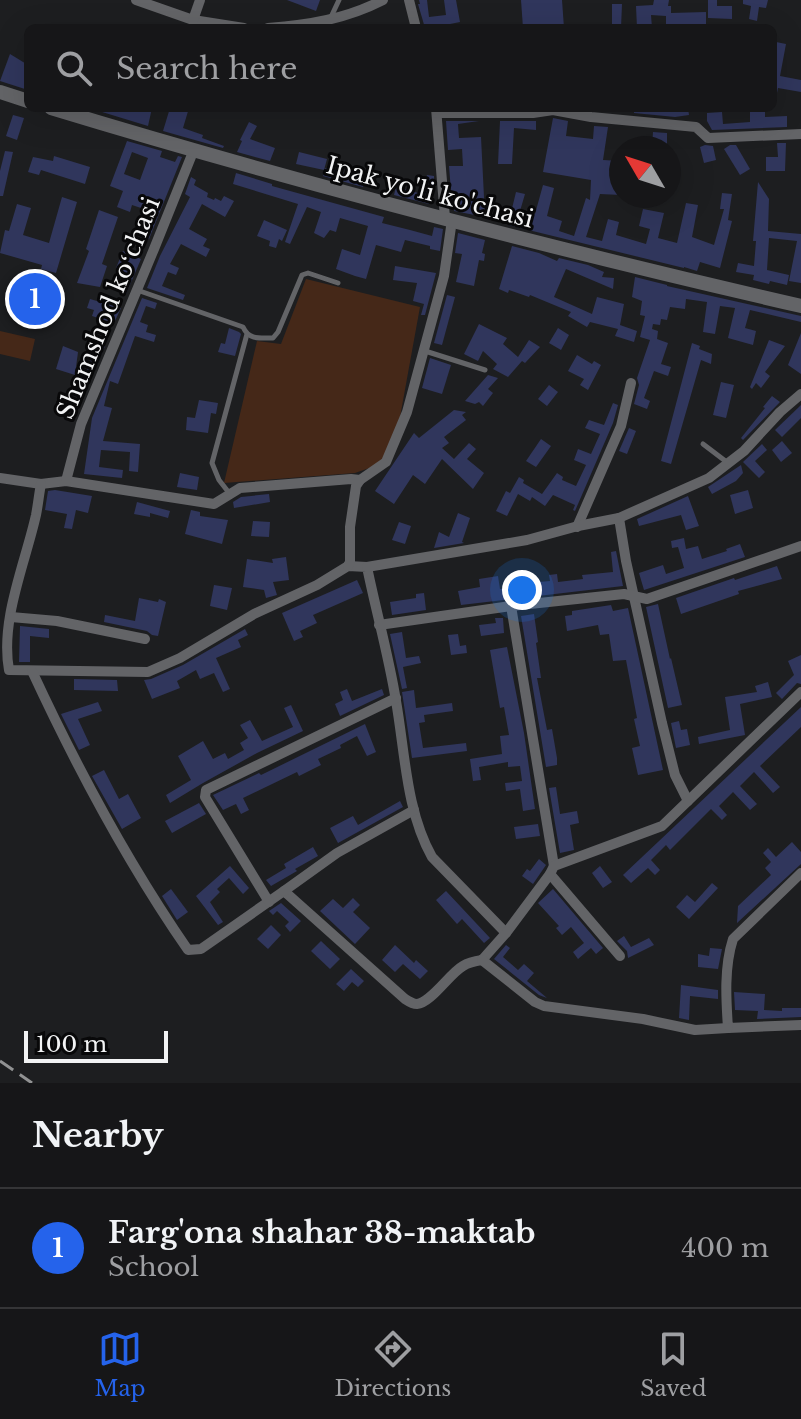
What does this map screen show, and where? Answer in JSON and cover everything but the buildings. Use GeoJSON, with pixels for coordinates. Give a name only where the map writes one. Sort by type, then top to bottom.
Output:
{"type":"FeatureCollection","features":[{"type":"Feature","properties":{"kind":"main road"},"geometry":{"type":"LineString","coordinates":[[0,92],[24,100]]}},
{"type":"Feature","properties":{"kind":"main road","name":"Ipak yo'li ko'chasi"},"geometry":{"type":"LineString","coordinates":[[64,112],[193,152],[629,266],[801,306]]}},
{"type":"Feature","properties":{"kind":"street"},"geometry":{"type":"LineString","coordinates":[[136,0],[193,20],[218,24]]}},
{"type":"Feature","properties":{"kind":"street"},"geometry":{"type":"LineString","coordinates":[[193,20],[200,0]]}},
{"type":"Feature","properties":{"kind":"street"},"geometry":{"type":"LineString","coordinates":[[310,24],[341,18],[383,0]]}},
{"type":"Feature","properties":{"kind":"street"},"geometry":{"type":"LineString","coordinates":[[409,0],[415,24]]}},
{"type":"Feature","properties":{"kind":"street"},"geometry":{"type":"LineString","coordinates":[[348,566],[356,486],[386,462],[407,412],[444,276],[449,219],[437,112]]}},
{"type":"Feature","properties":{"kind":"street"},"geometry":{"type":"LineString","coordinates":[[501,112],[540,112]]}},
{"type":"Feature","properties":{"kind":"street"},"geometry":{"type":"LineString","coordinates":[[564,112],[696,127],[708,138],[801,134]]}},
{"type":"Feature","properties":{"kind":"street","name":"Shamshod koʻchasi"},"geometry":{"type":"LineString","coordinates":[[66,481],[81,424],[193,152]]}},
{"type":"Feature","properties":{"kind":"street"},"geometry":{"type":"LineString","coordinates":[[577,527],[621,426],[631,383]]}},
{"type":"Feature","properties":{"kind":"street"},"geometry":{"type":"LineString","coordinates":[[41,484],[11,617],[4,629],[5,671],[148,672],[180,658],[254,614],[317,585],[348,566],[367,567],[527,540],[619,518],[695,485],[728,464],[801,394]]}},
{"type":"Feature","properties":{"kind":"street"},"geometry":{"type":"LineString","coordinates":[[0,478],[41,484],[66,481],[214,504],[240,488],[360,480]]}},
{"type":"Feature","properties":{"kind":"street"},"geometry":{"type":"LineString","coordinates":[[619,518],[675,775],[688,801]]}},
{"type":"Feature","properties":{"kind":"street"},"geometry":{"type":"LineString","coordinates":[[379,625],[624,594],[647,599],[801,546]]}},
{"type":"Feature","properties":{"kind":"street"},"geometry":{"type":"LineString","coordinates":[[367,567],[396,698],[414,810],[424,843],[432,857],[506,933]]}},
{"type":"Feature","properties":{"kind":"street"},"geometry":{"type":"LineString","coordinates":[[511,606],[552,870],[620,956]]}},
{"type":"Feature","properties":{"kind":"street"},"geometry":{"type":"LineString","coordinates":[[11,617],[57,621],[145,639]]}},
{"type":"Feature","properties":{"kind":"street"},"geometry":{"type":"LineString","coordinates":[[32,671],[63,739],[120,843],[152,898],[188,950],[201,949],[337,853],[414,810]]}},
{"type":"Feature","properties":{"kind":"street"},"geometry":{"type":"LineString","coordinates":[[284,891],[405,999],[420,1004],[466,963],[482,960],[552,870],[662,826],[801,692]]}},
{"type":"Feature","properties":{"kind":"street"},"geometry":{"type":"LineString","coordinates":[[269,902],[205,797],[206,790],[396,698]]}},
{"type":"Feature","properties":{"kind":"street"},"geometry":{"type":"LineString","coordinates":[[728,1028],[728,953],[733,939],[801,873]]}},
{"type":"Feature","properties":{"kind":"street"},"geometry":{"type":"LineString","coordinates":[[482,960],[544,1006],[643,1019],[695,1030],[801,1025]]}},
{"type":"Feature","properties":{"kind":"lane"},"geometry":{"type":"LineString","coordinates":[[329,20],[339,0]]}},
{"type":"Feature","properties":{"kind":"lane"},"geometry":{"type":"LineString","coordinates":[[136,290],[243,327],[252,338],[273,338],[302,275],[308,273],[338,283]]}},
{"type":"Feature","properties":{"kind":"lane"},"geometry":{"type":"LineString","coordinates":[[230,494],[219,480],[212,463],[247,334]]}},
{"type":"Feature","properties":{"kind":"lane"},"geometry":{"type":"LineString","coordinates":[[424,350],[485,370]]}},
{"type":"Feature","properties":{"kind":"lane"},"geometry":{"type":"LineString","coordinates":[[703,444],[728,464]]}},
{"type":"Feature","properties":{"kind":"shaded area"},"geometry":{"type":"Polygon","coordinates":[[[306,279],[420,307],[400,417],[384,458],[375,466],[355,473],[224,483],[257,341],[281,344],[306,279]]]}},
{"type":"Feature","properties":{"kind":"shaded area"},"geometry":{"type":"Polygon","coordinates":[[[0,331],[35,339],[30,361],[0,354],[0,331]]]}},
{"type":"Feature","properties":{"kind":"railway"},"geometry":{"type":"LineString","coordinates":[[0,1061],[32,1083]]}},
{"type":"Feature","properties":{"kind":"place","name":"Farg'ona shahar 38-maktab"},"geometry":{"type":"Point","coordinates":[35,299]}}]}
